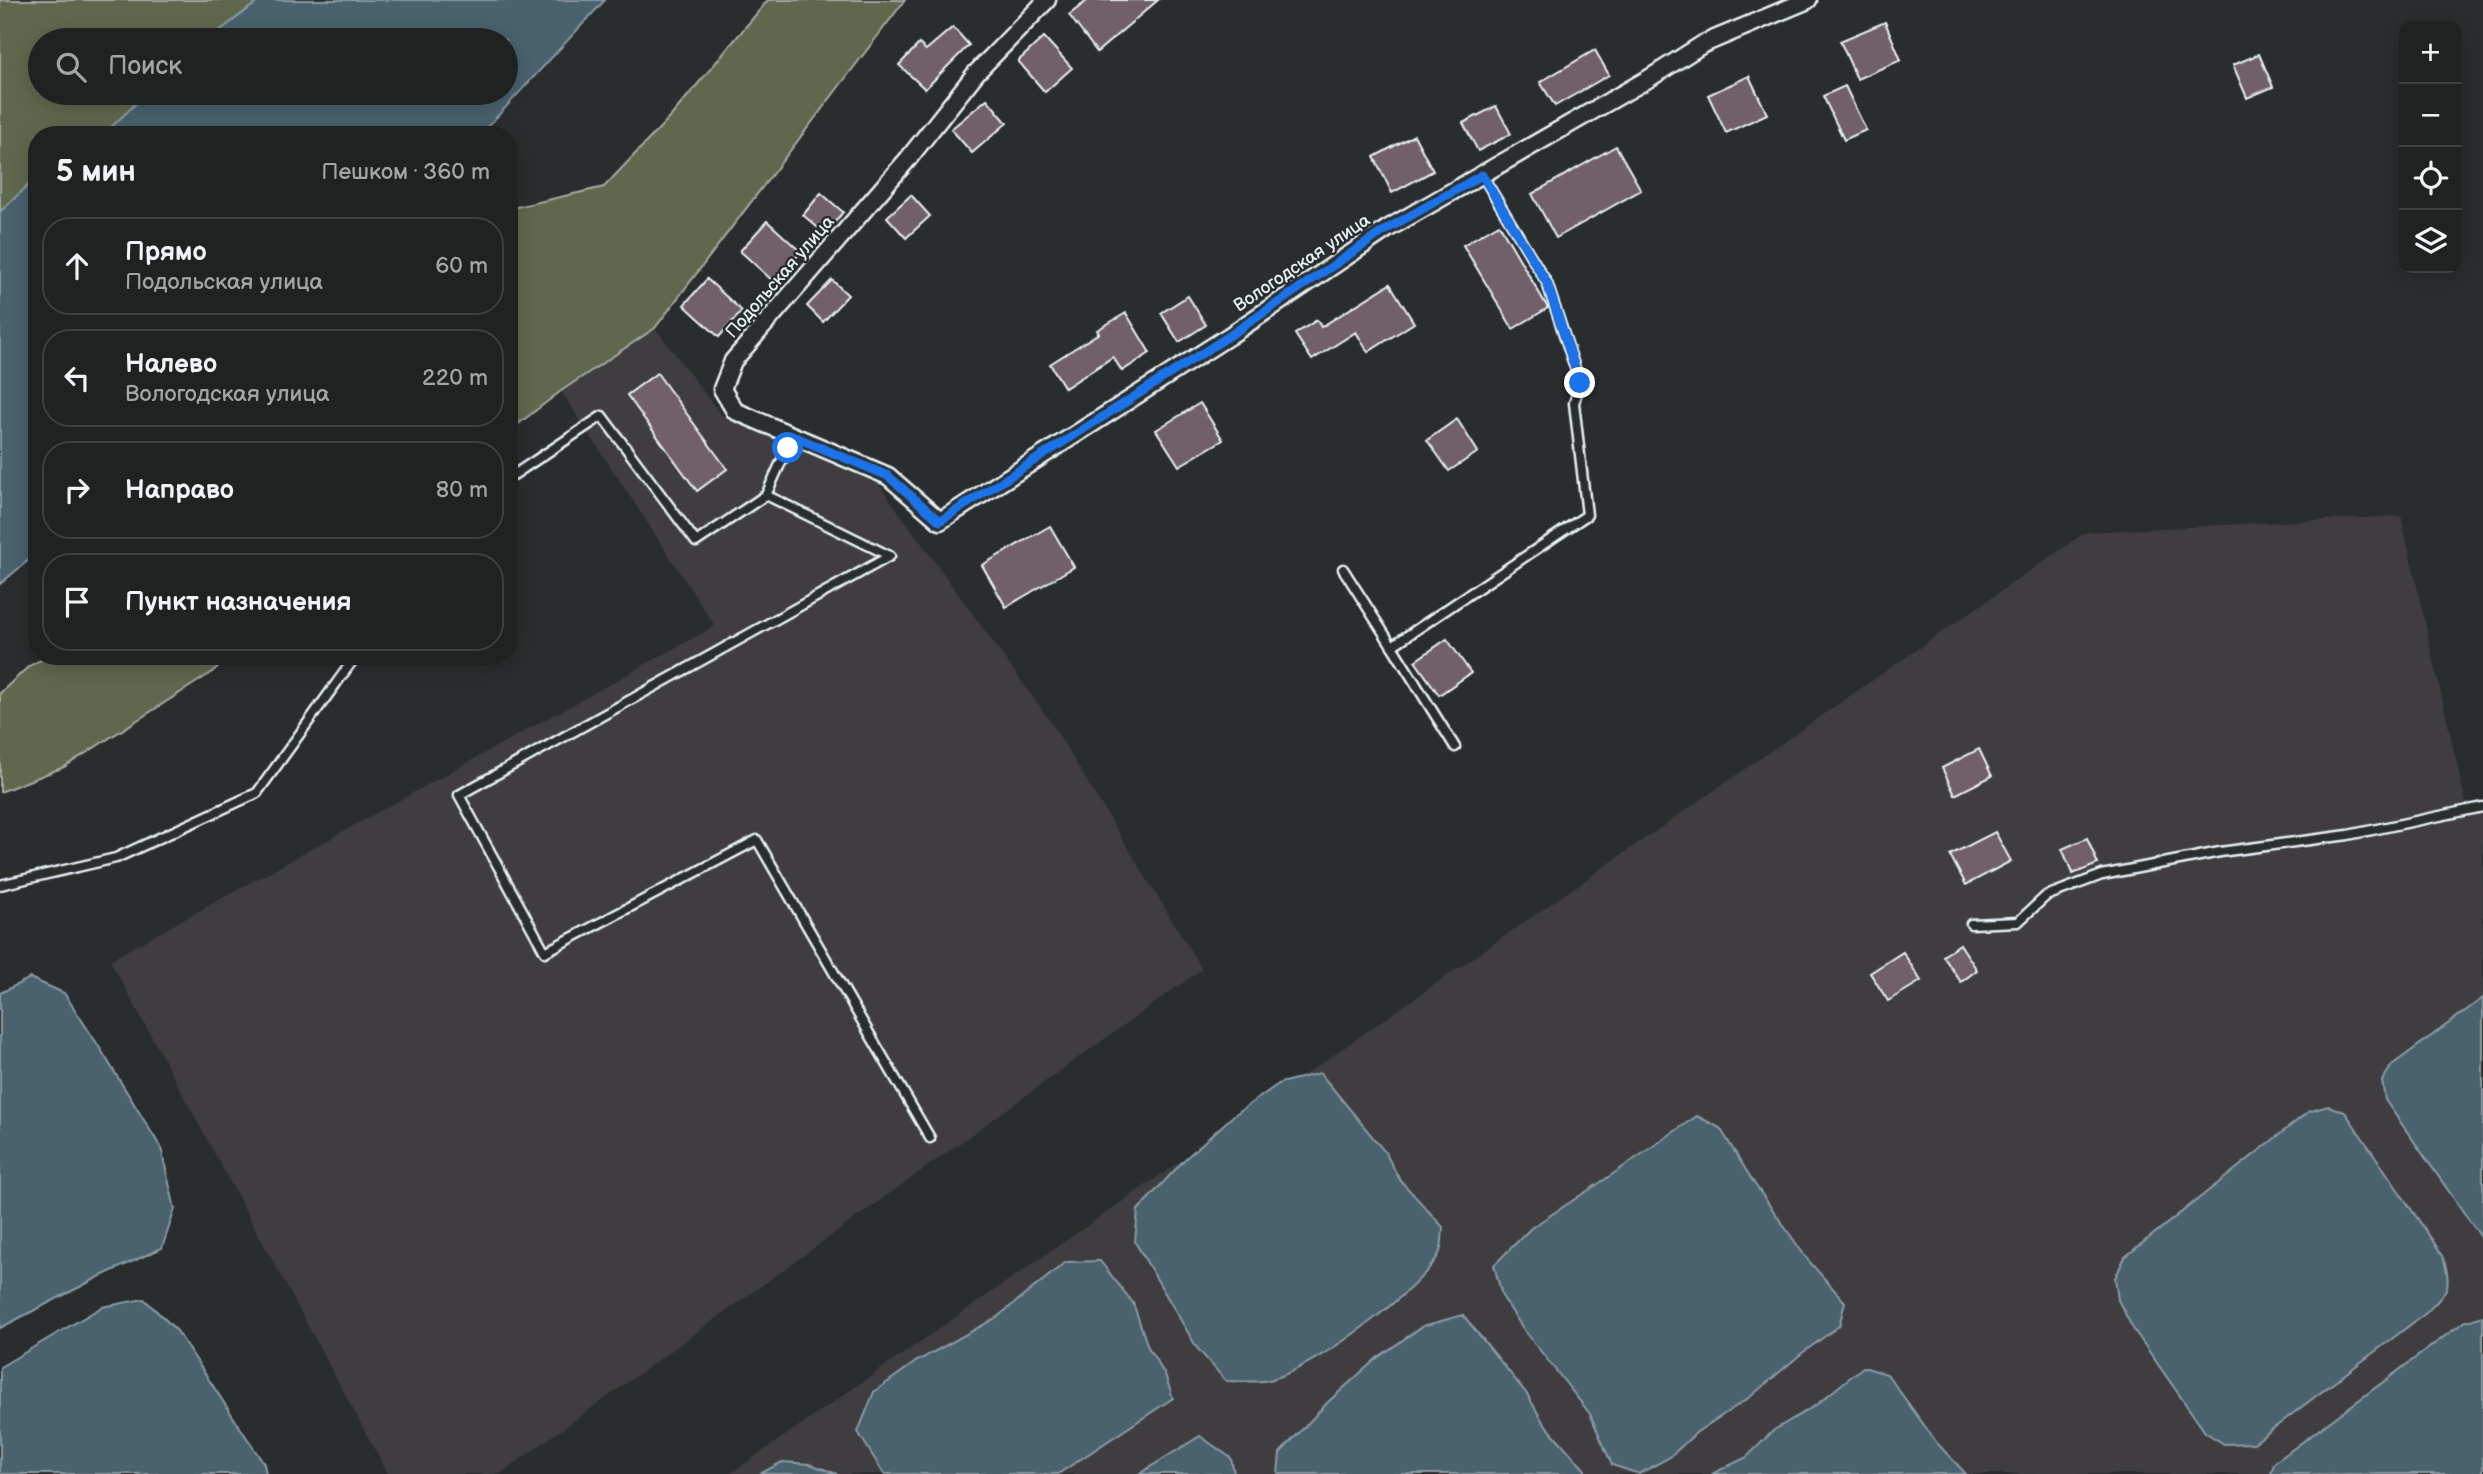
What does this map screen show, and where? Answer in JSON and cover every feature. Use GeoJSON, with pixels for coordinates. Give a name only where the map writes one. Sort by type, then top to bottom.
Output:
{"type":"FeatureCollection","features":[{"type":"Feature","properties":{"kind":"street","name":"Подольская улица"},"geometry":{"type":"LineString","coordinates":[[940,521],[888,476],[735,411],[722,389],[733,361],[908,159],[976,73],[1047,0]]}},
{"type":"Feature","properties":{"kind":"street","name":"Вологодская улица"},"geometry":{"type":"LineString","coordinates":[[940,521],[1229,336],[1387,229],[1648,79],[1703,44],[1808,0]]}},
{"type":"Feature","properties":{"kind":"lane"},"geometry":{"type":"LineString","coordinates":[[1392,646],[1587,515],[1574,403],[1580,383],[1547,283],[1482,175]]}},
{"type":"Feature","properties":{"kind":"lane"},"geometry":{"type":"LineString","coordinates":[[518,472],[602,416],[696,542],[766,495],[793,436]]}},
{"type":"Feature","properties":{"kind":"lane"},"geometry":{"type":"LineString","coordinates":[[766,495],[890,556],[459,795],[545,952],[757,840],[930,1138]]}},
{"type":"Feature","properties":{"kind":"lane"},"geometry":{"type":"LineString","coordinates":[[1343,569],[1455,747]]}},
{"type":"Feature","properties":{"kind":"lane"},"geometry":{"type":"LineString","coordinates":[[0,885],[116,858],[257,793],[349,665]]}},
{"type":"Feature","properties":{"kind":"lane"},"geometry":{"type":"LineString","coordinates":[[1971,924],[2018,922],[2046,896],[2102,875],[2220,852],[2348,835],[2483,807]]}},
{"type":"Feature","properties":{"kind":"shaded area"},"geometry":{"type":"Polygon","coordinates":[[[655,328],[721,415],[878,483],[1050,721],[1202,969],[500,1474],[388,1474],[110,960],[715,626],[561,391],[655,328]]]}},
{"type":"Feature","properties":{"kind":"shaded area"},"geometry":{"type":"Polygon","coordinates":[[[2401,516],[2466,804],[2483,801],[2483,1474],[730,1474],[2086,532],[2401,516]]]}},
{"type":"Feature","properties":{"kind":"green space"},"geometry":{"type":"Polygon","coordinates":[[[0,0],[260,0],[224,28],[28,28],[28,105],[134,105],[112,126],[28,126],[28,186],[0,212],[0,0]]]}},
{"type":"Feature","properties":{"kind":"green space"},"geometry":{"type":"Polygon","coordinates":[[[768,0],[905,0],[655,328],[561,391],[518,424],[518,207],[604,187],[671,116],[768,0]]]}},
{"type":"Feature","properties":{"kind":"green space"},"geometry":{"type":"Polygon","coordinates":[[[220,665],[64,767],[0,792],[0,693],[29,666],[220,665]]]}},
{"type":"Feature","properties":{"kind":"water"},"geometry":{"type":"Polygon","coordinates":[[[260,0],[605,0],[518,94],[518,28],[224,28],[260,0]]]}},
{"type":"Feature","properties":{"kind":"water"},"geometry":{"type":"Polygon","coordinates":[[[134,105],[508,105],[488,126],[112,126],[134,105]]]}},
{"type":"Feature","properties":{"kind":"water"},"geometry":{"type":"Polygon","coordinates":[[[28,186],[28,561],[0,584],[0,212],[28,186]]]}},
{"type":"Feature","properties":{"kind":"water"},"geometry":{"type":"Polygon","coordinates":[[[30,978],[64,993],[98,1045],[161,1148],[175,1209],[162,1248],[0,1328],[0,993],[30,978]]]}},
{"type":"Feature","properties":{"kind":"water"},"geometry":{"type":"Polygon","coordinates":[[[2483,998],[2483,1240],[2385,1100],[2382,1081],[2392,1065],[2483,998]]]}},
{"type":"Feature","properties":{"kind":"water"},"geometry":{"type":"Polygon","coordinates":[[[1320,1073],[1385,1152],[1400,1180],[1443,1227],[1440,1251],[1428,1270],[1388,1308],[1310,1362],[1269,1380],[1226,1381],[1197,1348],[1135,1242],[1138,1210],[1185,1159],[1234,1115],[1280,1083],[1320,1073]]]}},
{"type":"Feature","properties":{"kind":"water"},"geometry":{"type":"Polygon","coordinates":[[[2328,1106],[2345,1112],[2443,1256],[2448,1282],[2440,1299],[2426,1313],[2254,1443],[2224,1444],[2205,1432],[2132,1327],[2118,1300],[2115,1278],[2125,1257],[2308,1112],[2328,1106]]]}},
{"type":"Feature","properties":{"kind":"water"},"geometry":{"type":"Polygon","coordinates":[[[1697,1116],[1720,1128],[1754,1183],[1807,1259],[1845,1302],[1839,1326],[1750,1397],[1697,1432],[1670,1457],[1639,1474],[1612,1465],[1590,1414],[1524,1330],[1502,1296],[1494,1265],[1531,1228],[1697,1116]]]}},
{"type":"Feature","properties":{"kind":"water"},"geometry":{"type":"Polygon","coordinates":[[[1100,1261],[1133,1303],[1148,1347],[1165,1375],[1173,1398],[1058,1474],[884,1474],[858,1432],[874,1392],[917,1361],[996,1318],[1066,1262],[1100,1261]]]}},
{"type":"Feature","properties":{"kind":"water"},"geometry":{"type":"Polygon","coordinates":[[[144,1299],[177,1331],[264,1464],[266,1474],[0,1474],[0,1367],[102,1307],[144,1299]]]}},
{"type":"Feature","properties":{"kind":"water"},"geometry":{"type":"Polygon","coordinates":[[[1463,1315],[1527,1394],[1543,1422],[1585,1470],[1585,1474],[1278,1474],[1280,1453],[1328,1402],[1377,1358],[1423,1326],[1463,1315]]]}},
{"type":"Feature","properties":{"kind":"water"},"geometry":{"type":"Polygon","coordinates":[[[2483,1316],[2483,1474],[2271,1474],[2274,1463],[2464,1322],[2483,1316]]]}},
{"type":"Feature","properties":{"kind":"water"},"geometry":{"type":"Polygon","coordinates":[[[1863,1367],[1887,1374],[1937,1443],[1966,1474],[1712,1474],[1747,1457],[1774,1430],[1816,1405],[1863,1367]]]}},
{"type":"Feature","properties":{"kind":"water"},"geometry":{"type":"Polygon","coordinates":[[[1200,1436],[1231,1458],[1234,1474],[1139,1474],[1200,1436]]]}},
{"type":"Feature","properties":{"kind":"water"},"geometry":{"type":"Polygon","coordinates":[[[782,1462],[810,1464],[837,1474],[760,1474],[782,1462]]]}},
{"type":"Feature","properties":{"kind":"building"},"geometry":{"type":"Polygon","coordinates":[[[1088,0],[1158,0],[1097,52],[1069,15],[1088,0]]]}},
{"type":"Feature","properties":{"kind":"building"},"geometry":{"type":"Polygon","coordinates":[[[1885,22],[1901,60],[1857,79],[1840,41],[1885,22]]]}},
{"type":"Feature","properties":{"kind":"building"},"geometry":{"type":"Polygon","coordinates":[[[953,27],[969,45],[925,89],[899,65],[919,44],[926,50],[953,27]]]}},
{"type":"Feature","properties":{"kind":"building"},"geometry":{"type":"Polygon","coordinates":[[[1044,37],[1072,68],[1045,92],[1018,61],[1044,37]]]}},
{"type":"Feature","properties":{"kind":"building"},"geometry":{"type":"Polygon","coordinates":[[[1595,50],[1609,75],[1555,106],[1540,82],[1595,50]]]}},
{"type":"Feature","properties":{"kind":"building"},"geometry":{"type":"Polygon","coordinates":[[[2259,54],[2273,87],[2247,98],[2233,65],[2259,54]]]}},
{"type":"Feature","properties":{"kind":"building"},"geometry":{"type":"Polygon","coordinates":[[[1749,76],[1767,114],[1726,133],[1708,95],[1749,76]]]}},
{"type":"Feature","properties":{"kind":"building"},"geometry":{"type":"Polygon","coordinates":[[[1845,86],[1866,130],[1844,140],[1823,96],[1845,86]]]}},
{"type":"Feature","properties":{"kind":"building"},"geometry":{"type":"Polygon","coordinates":[[[987,99],[1007,123],[972,153],[951,129],[987,99]]]}},
{"type":"Feature","properties":{"kind":"building"},"geometry":{"type":"Polygon","coordinates":[[[1496,106],[1511,134],[1478,151],[1463,123],[1496,106]]]}},
{"type":"Feature","properties":{"kind":"building"},"geometry":{"type":"Polygon","coordinates":[[[1414,135],[1433,171],[1392,193],[1374,157],[1414,135]]]}},
{"type":"Feature","properties":{"kind":"building"},"geometry":{"type":"Polygon","coordinates":[[[1616,146],[1641,190],[1556,238],[1532,194],[1616,146]]]}},
{"type":"Feature","properties":{"kind":"building"},"geometry":{"type":"Polygon","coordinates":[[[821,193],[843,212],[825,234],[803,215],[821,193]]]}},
{"type":"Feature","properties":{"kind":"building"},"geometry":{"type":"Polygon","coordinates":[[[911,195],[930,216],[906,238],[887,217],[911,195]]]}},
{"type":"Feature","properties":{"kind":"building"},"geometry":{"type":"Polygon","coordinates":[[[767,221],[801,252],[774,282],[740,251],[767,221]]]}},
{"type":"Feature","properties":{"kind":"building"},"geometry":{"type":"Polygon","coordinates":[[[1499,224],[1548,308],[1513,329],[1463,245],[1499,224]]]}},
{"type":"Feature","properties":{"kind":"building"},"geometry":{"type":"Polygon","coordinates":[[[707,279],[742,311],[719,337],[684,305],[707,279]]]}},
{"type":"Feature","properties":{"kind":"building"},"geometry":{"type":"Polygon","coordinates":[[[832,280],[848,295],[823,322],[807,306],[832,280]]]}},
{"type":"Feature","properties":{"kind":"building"},"geometry":{"type":"Polygon","coordinates":[[[1390,284],[1414,323],[1368,352],[1356,332],[1312,360],[1295,334],[1317,320],[1321,327],[1390,284]]]}},
{"type":"Feature","properties":{"kind":"building"},"geometry":{"type":"Polygon","coordinates":[[[1188,296],[1206,325],[1179,342],[1161,313],[1188,296]]]}},
{"type":"Feature","properties":{"kind":"building"},"geometry":{"type":"Polygon","coordinates":[[[1126,313],[1150,353],[1122,371],[1113,357],[1065,388],[1050,364],[1126,313]]]}},
{"type":"Feature","properties":{"kind":"building"},"geometry":{"type":"Polygon","coordinates":[[[657,373],[727,469],[697,491],[627,395],[657,373]]]}},
{"type":"Feature","properties":{"kind":"building"},"geometry":{"type":"Polygon","coordinates":[[[1200,403],[1223,440],[1179,466],[1156,430],[1200,403]]]}},
{"type":"Feature","properties":{"kind":"building"},"geometry":{"type":"Polygon","coordinates":[[[1457,419],[1478,452],[1449,471],[1427,440],[1457,419]]]}},
{"type":"Feature","properties":{"kind":"building"},"geometry":{"type":"Polygon","coordinates":[[[1050,526],[1074,567],[1006,607],[982,565],[1050,526]]]}},
{"type":"Feature","properties":{"kind":"building"},"geometry":{"type":"Polygon","coordinates":[[[1447,639],[1471,673],[1439,695],[1415,661],[1447,639]]]}},
{"type":"Feature","properties":{"kind":"building"},"geometry":{"type":"Polygon","coordinates":[[[1979,749],[1992,776],[1955,795],[1942,768],[1979,749]]]}},
{"type":"Feature","properties":{"kind":"building"},"geometry":{"type":"Polygon","coordinates":[[[1995,832],[2011,861],[1966,885],[1950,855],[1995,832]]]}},
{"type":"Feature","properties":{"kind":"building"},"geometry":{"type":"Polygon","coordinates":[[[2087,838],[2098,864],[2073,874],[2062,849],[2087,838]]]}},
{"type":"Feature","properties":{"kind":"building"},"geometry":{"type":"Polygon","coordinates":[[[1960,944],[1977,970],[1961,982],[1943,956],[1960,944]]]}},
{"type":"Feature","properties":{"kind":"building"},"geometry":{"type":"Polygon","coordinates":[[[1903,952],[1921,981],[1888,1001],[1870,973],[1903,952]]]}},
{"type":"Feature","properties":{"kind":"route"},"geometry":{"type":"LineString","coordinates":[[788,448],[793,436],[888,476],[940,521],[1229,336],[1387,229],[1482,175],[1547,283],[1580,383]]}}]}
